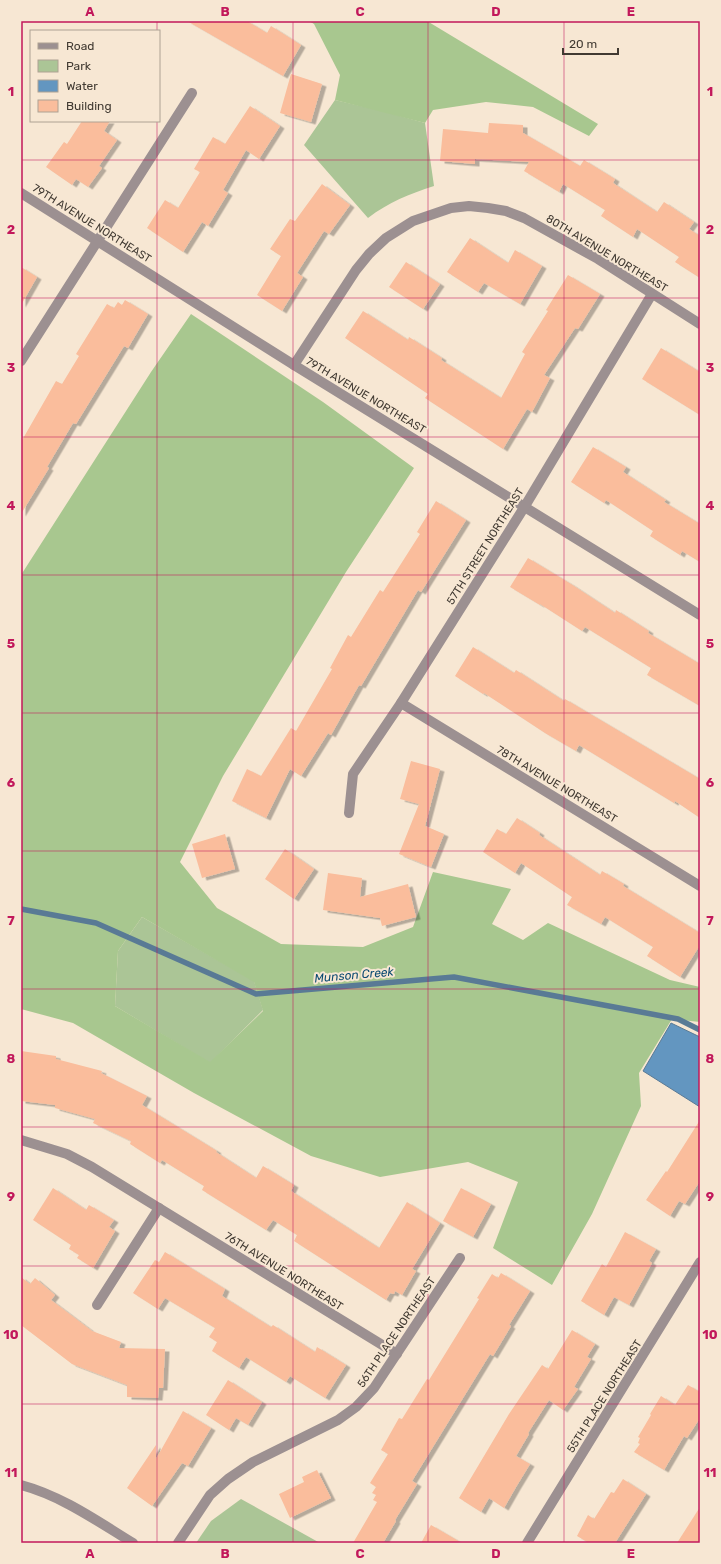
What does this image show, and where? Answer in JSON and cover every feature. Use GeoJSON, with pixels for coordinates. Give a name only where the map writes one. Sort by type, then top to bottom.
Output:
{"type":"FeatureCollection","features":[{"type":"Feature","properties":{"kind":"street"},"geometry":{"type":"LineString","coordinates":[[21,361],[192,93]]}},
{"type":"Feature","properties":{"kind":"street","name":"79TH AVENUE NORTHEAST"},"geometry":{"type":"LineString","coordinates":[[21,193],[294,365],[700,615]]}},
{"type":"Feature","properties":{"kind":"street","name":"80TH AVENUE NORTHEAST"},"geometry":{"type":"LineString","coordinates":[[294,365],[356,270],[369,254],[386,238],[413,221],[451,208],[469,206],[506,211],[524,218],[598,259],[700,324]]}},
{"type":"Feature","properties":{"kind":"street","name":"57TH STREET NORTHEAST"},"geometry":{"type":"LineString","coordinates":[[349,813],[353,774],[401,703],[525,506],[652,294]]}},
{"type":"Feature","properties":{"kind":"street","name":"78TH AVENUE NORTHEAST"},"geometry":{"type":"LineString","coordinates":[[401,703],[700,886]]}},
{"type":"Feature","properties":{"kind":"street","name":"76TH AVENUE NORTHEAST"},"geometry":{"type":"LineString","coordinates":[[21,1140],[67,1154],[80,1160],[397,1354]]}},
{"type":"Feature","properties":{"kind":"street"},"geometry":{"type":"LineString","coordinates":[[97,1305],[159,1208]]}},
{"type":"Feature","properties":{"kind":"street","name":"56TH PLACE NORTHEAST"},"geometry":{"type":"LineString","coordinates":[[178,1543],[210,1495],[228,1479],[253,1462],[338,1420],[356,1407],[374,1388],[460,1258]]}},
{"type":"Feature","properties":{"kind":"street","name":"55TH PLACE NORTHEAST"},"geometry":{"type":"LineString","coordinates":[[528,1543],[700,1262]]}},
{"type":"Feature","properties":{"kind":"street"},"geometry":{"type":"LineString","coordinates":[[21,1486],[39,1490],[68,1504],[134,1543]]}},
{"type":"Feature","properties":{"kind":"green space"},"geometry":{"type":"Polygon","coordinates":[[[309,21],[427,21],[598,124],[589,136],[533,107],[486,102],[433,110],[425,123],[335,100],[340,75],[314,24],[309,21]]]}},
{"type":"Feature","properties":{"kind":"green space"},"geometry":{"type":"Polygon","coordinates":[[[335,100],[425,123],[434,186],[400,199],[384,207],[368,218],[304,145],[335,100]]]}},
{"type":"Feature","properties":{"kind":"green space"},"geometry":{"type":"Polygon","coordinates":[[[191,314],[323,402],[414,468],[346,572],[223,776],[180,862],[217,908],[281,944],[363,947],[413,927],[433,872],[511,889],[492,924],[523,940],[548,923],[670,980],[700,987],[700,1022],[672,1019],[639,1073],[641,1106],[592,1214],[552,1285],[493,1248],[518,1182],[468,1162],[380,1177],[311,1156],[194,1093],[73,1023],[21,1009],[21,575],[151,372],[191,314]],[[142,917],[118,951],[115,1006],[210,1062],[263,1011],[254,982],[142,917]]]}},
{"type":"Feature","properties":{"kind":"green space"},"geometry":{"type":"Polygon","coordinates":[[[142,917],[254,981],[263,1010],[210,1063],[115,1006],[118,951],[142,917]]]}},
{"type":"Feature","properties":{"kind":"green space"},"geometry":{"type":"Polygon","coordinates":[[[241,1499],[320,1543],[196,1543],[211,1521],[241,1499]]]}},
{"type":"Feature","properties":{"kind":"water"},"geometry":{"type":"Polygon","coordinates":[[[671,1023],[700,1037],[700,1107],[643,1071],[671,1023]]]}},
{"type":"Feature","properties":{"kind":"building"},"geometry":{"type":"Polygon","coordinates":[[[187,21],[247,21],[267,33],[271,26],[301,45],[283,76],[187,21]]]}},
{"type":"Feature","properties":{"kind":"building"},"geometry":{"type":"Polygon","coordinates":[[[291,74],[322,84],[311,122],[280,113],[291,74]]]}},
{"type":"Feature","properties":{"kind":"building"},"geometry":{"type":"Polygon","coordinates":[[[250,106],[280,126],[259,159],[246,150],[223,190],[228,193],[208,226],[202,222],[183,252],[147,228],[165,200],[178,208],[200,172],[194,169],[213,137],[225,144],[250,106]]]}},
{"type":"Feature","properties":{"kind":"building"},"geometry":{"type":"Polygon","coordinates":[[[81,122],[109,122],[104,131],[117,140],[99,166],[102,168],[88,187],[76,179],[72,185],[46,167],[64,142],[67,144],[81,122]]]}},
{"type":"Feature","properties":{"kind":"building"},"geometry":{"type":"Polygon","coordinates":[[[489,123],[523,125],[523,133],[580,166],[584,160],[615,179],[613,183],[657,212],[664,202],[694,222],[689,229],[700,236],[700,278],[675,262],[679,257],[637,229],[633,237],[601,216],[605,210],[563,184],[559,192],[524,171],[529,162],[475,159],[475,164],[440,161],[443,129],[488,133],[489,123]]]}},
{"type":"Feature","properties":{"kind":"building"},"geometry":{"type":"Polygon","coordinates":[[[322,184],[350,205],[329,234],[324,231],[297,273],[303,277],[282,311],[257,295],[281,256],[270,249],[290,219],[295,221],[322,184]]]}},
{"type":"Feature","properties":{"kind":"building"},"geometry":{"type":"Polygon","coordinates":[[[470,238],[508,263],[515,250],[542,266],[520,304],[484,283],[478,292],[447,272],[470,238]]]}},
{"type":"Feature","properties":{"kind":"building"},"geometry":{"type":"Polygon","coordinates":[[[406,262],[440,284],[423,309],[389,287],[406,262]]]}},
{"type":"Feature","properties":{"kind":"building"},"geometry":{"type":"Polygon","coordinates":[[[21,267],[37,277],[21,305],[21,267]]]}},
{"type":"Feature","properties":{"kind":"building"},"geometry":{"type":"Polygon","coordinates":[[[568,275],[600,294],[578,329],[575,328],[544,375],[550,378],[532,412],[527,409],[503,449],[425,398],[428,394],[345,338],[363,311],[408,340],[409,337],[442,358],[441,360],[501,398],[525,354],[522,352],[548,311],[546,310],[568,275]]]}},
{"type":"Feature","properties":{"kind":"building"},"geometry":{"type":"Polygon","coordinates":[[[125,300],[148,314],[128,348],[124,346],[76,424],[73,423],[47,467],[49,468],[21,514],[21,442],[56,381],[62,384],[79,356],[76,354],[107,304],[114,308],[118,302],[122,305],[125,300]]]}},
{"type":"Feature","properties":{"kind":"building"},"geometry":{"type":"Polygon","coordinates":[[[661,348],[700,372],[700,415],[642,379],[661,348]]]}},
{"type":"Feature","properties":{"kind":"building"},"geometry":{"type":"Polygon","coordinates":[[[593,447],[626,467],[623,472],[666,500],[664,502],[700,524],[700,562],[682,551],[680,555],[650,536],[653,531],[606,500],[604,503],[571,482],[593,447]]]}},
{"type":"Feature","properties":{"kind":"building"},"geometry":{"type":"Polygon","coordinates":[[[436,501],[466,520],[421,592],[418,590],[361,686],[359,685],[331,735],[328,733],[301,776],[290,769],[266,818],[232,801],[247,769],[261,776],[291,728],[296,731],[332,669],[330,668],[348,635],[351,637],[380,590],[383,592],[420,534],[417,532],[436,501]]]}},
{"type":"Feature","properties":{"kind":"building"},"geometry":{"type":"Polygon","coordinates":[[[528,558],[615,613],[616,610],[649,631],[648,633],[700,664],[700,706],[647,675],[651,668],[585,627],[582,631],[510,587],[528,558]]]}},
{"type":"Feature","properties":{"kind":"building"},"geometry":{"type":"Polygon","coordinates":[[[473,647],[514,673],[516,670],[564,701],[565,699],[700,779],[700,818],[675,801],[674,803],[579,745],[576,751],[455,676],[473,647]]]}},
{"type":"Feature","properties":{"kind":"building"},"geometry":{"type":"Polygon","coordinates":[[[411,761],[440,769],[425,826],[444,834],[431,867],[399,854],[419,804],[400,799],[411,761]]]}},
{"type":"Feature","properties":{"kind":"building"},"geometry":{"type":"Polygon","coordinates":[[[517,818],[540,833],[539,835],[600,875],[602,871],[624,884],[623,886],[700,933],[700,945],[680,977],[647,956],[653,947],[605,917],[601,924],[567,905],[572,897],[521,863],[515,873],[483,852],[497,829],[506,834],[517,818]]]}},
{"type":"Feature","properties":{"kind":"building"},"geometry":{"type":"Polygon","coordinates":[[[225,834],[235,869],[202,878],[192,844],[225,834]]]}},
{"type":"Feature","properties":{"kind":"building"},"geometry":{"type":"Polygon","coordinates":[[[285,849],[314,869],[294,899],[265,879],[285,849]]]}},
{"type":"Feature","properties":{"kind":"building"},"geometry":{"type":"Polygon","coordinates":[[[328,873],[362,878],[360,897],[408,884],[416,917],[382,926],[380,918],[323,910],[328,873]]]}},
{"type":"Feature","properties":{"kind":"building"},"geometry":{"type":"Polygon","coordinates":[[[21,1051],[56,1056],[56,1059],[102,1071],[101,1073],[147,1096],[142,1105],[217,1151],[216,1152],[256,1178],[263,1166],[294,1185],[291,1191],[379,1248],[407,1202],[440,1223],[412,1269],[416,1271],[402,1295],[395,1291],[394,1294],[390,1293],[386,1300],[294,1241],[297,1235],[273,1220],[266,1230],[202,1190],[204,1186],[162,1160],[160,1163],[130,1144],[131,1141],[93,1123],[95,1119],[55,1108],[55,1105],[21,1101],[21,1051]]]}},
{"type":"Feature","properties":{"kind":"building"},"geometry":{"type":"Polygon","coordinates":[[[700,1120],[700,1181],[685,1204],[679,1201],[670,1216],[646,1200],[666,1171],[667,1172],[700,1120]]]}},
{"type":"Feature","properties":{"kind":"building"},"geometry":{"type":"Polygon","coordinates":[[[53,1188],[86,1210],[89,1205],[114,1220],[109,1227],[115,1231],[93,1268],[77,1258],[79,1255],[69,1249],[71,1245],[33,1220],[53,1188]]]}},
{"type":"Feature","properties":{"kind":"building"},"geometry":{"type":"Polygon","coordinates":[[[461,1188],[491,1204],[473,1237],[443,1221],[461,1188]]]}},
{"type":"Feature","properties":{"kind":"building"},"geometry":{"type":"Polygon","coordinates":[[[625,1232],[656,1249],[649,1261],[652,1263],[629,1305],[614,1297],[604,1315],[581,1301],[602,1264],[606,1267],[625,1232]]]}},
{"type":"Feature","properties":{"kind":"building"},"geometry":{"type":"Polygon","coordinates":[[[165,1252],[225,1289],[222,1296],[271,1327],[273,1325],[315,1352],[317,1347],[346,1365],[325,1398],[290,1376],[286,1382],[246,1357],[239,1368],[212,1351],[217,1342],[209,1337],[215,1328],[165,1298],[158,1309],[133,1293],[155,1260],[159,1262],[165,1252]]]}},
{"type":"Feature","properties":{"kind":"building"},"geometry":{"type":"Polygon","coordinates":[[[501,1273],[530,1291],[509,1325],[511,1326],[493,1356],[490,1354],[412,1481],[417,1484],[383,1543],[353,1543],[377,1502],[373,1500],[376,1495],[372,1493],[376,1487],[370,1483],[388,1454],[381,1450],[399,1418],[402,1419],[427,1379],[429,1380],[479,1299],[477,1298],[492,1274],[498,1278],[501,1273]]]}},
{"type":"Feature","properties":{"kind":"building"},"geometry":{"type":"Polygon","coordinates":[[[21,1277],[30,1284],[35,1278],[55,1295],[51,1300],[92,1331],[121,1342],[119,1348],[165,1349],[163,1388],[159,1388],[158,1398],[127,1397],[127,1385],[72,1364],[21,1325],[21,1277]]]}},
{"type":"Feature","properties":{"kind":"building"},"geometry":{"type":"Polygon","coordinates":[[[572,1330],[595,1344],[587,1357],[591,1359],[574,1387],[578,1389],[563,1410],[549,1400],[528,1433],[529,1434],[516,1456],[530,1464],[504,1508],[489,1498],[481,1512],[459,1498],[509,1414],[542,1365],[548,1369],[572,1330]]]}},
{"type":"Feature","properties":{"kind":"building"},"geometry":{"type":"Polygon","coordinates":[[[228,1380],[262,1402],[248,1425],[236,1418],[229,1430],[206,1415],[228,1380]]]}},
{"type":"Feature","properties":{"kind":"building"},"geometry":{"type":"Polygon","coordinates":[[[688,1385],[700,1392],[700,1418],[687,1438],[684,1436],[664,1470],[634,1452],[640,1444],[638,1443],[640,1438],[638,1437],[661,1396],[675,1405],[688,1385]]]}},
{"type":"Feature","properties":{"kind":"building"},"geometry":{"type":"Polygon","coordinates":[[[183,1411],[211,1428],[188,1466],[182,1463],[152,1506],[127,1488],[156,1445],[156,1459],[183,1411]]]}},
{"type":"Feature","properties":{"kind":"building"},"geometry":{"type":"Polygon","coordinates":[[[317,1470],[331,1498],[290,1518],[279,1494],[304,1482],[302,1477],[317,1470]]]}},
{"type":"Feature","properties":{"kind":"building"},"geometry":{"type":"Polygon","coordinates":[[[623,1479],[646,1494],[615,1543],[589,1543],[577,1536],[588,1515],[594,1519],[611,1492],[614,1493],[623,1479]]]}},
{"type":"Feature","properties":{"kind":"building"},"geometry":{"type":"Polygon","coordinates":[[[700,1507],[700,1543],[677,1543],[700,1507]]]}},
{"type":"Feature","properties":{"kind":"building"},"geometry":{"type":"Polygon","coordinates":[[[431,1525],[462,1543],[421,1543],[431,1525]]]}},
{"type":"Feature","properties":{"kind":"waterway","name":"Munson Creek"},"geometry":{"type":"LineString","coordinates":[[21,909],[96,923],[256,994],[454,977],[678,1019],[700,1030]]}}]}
